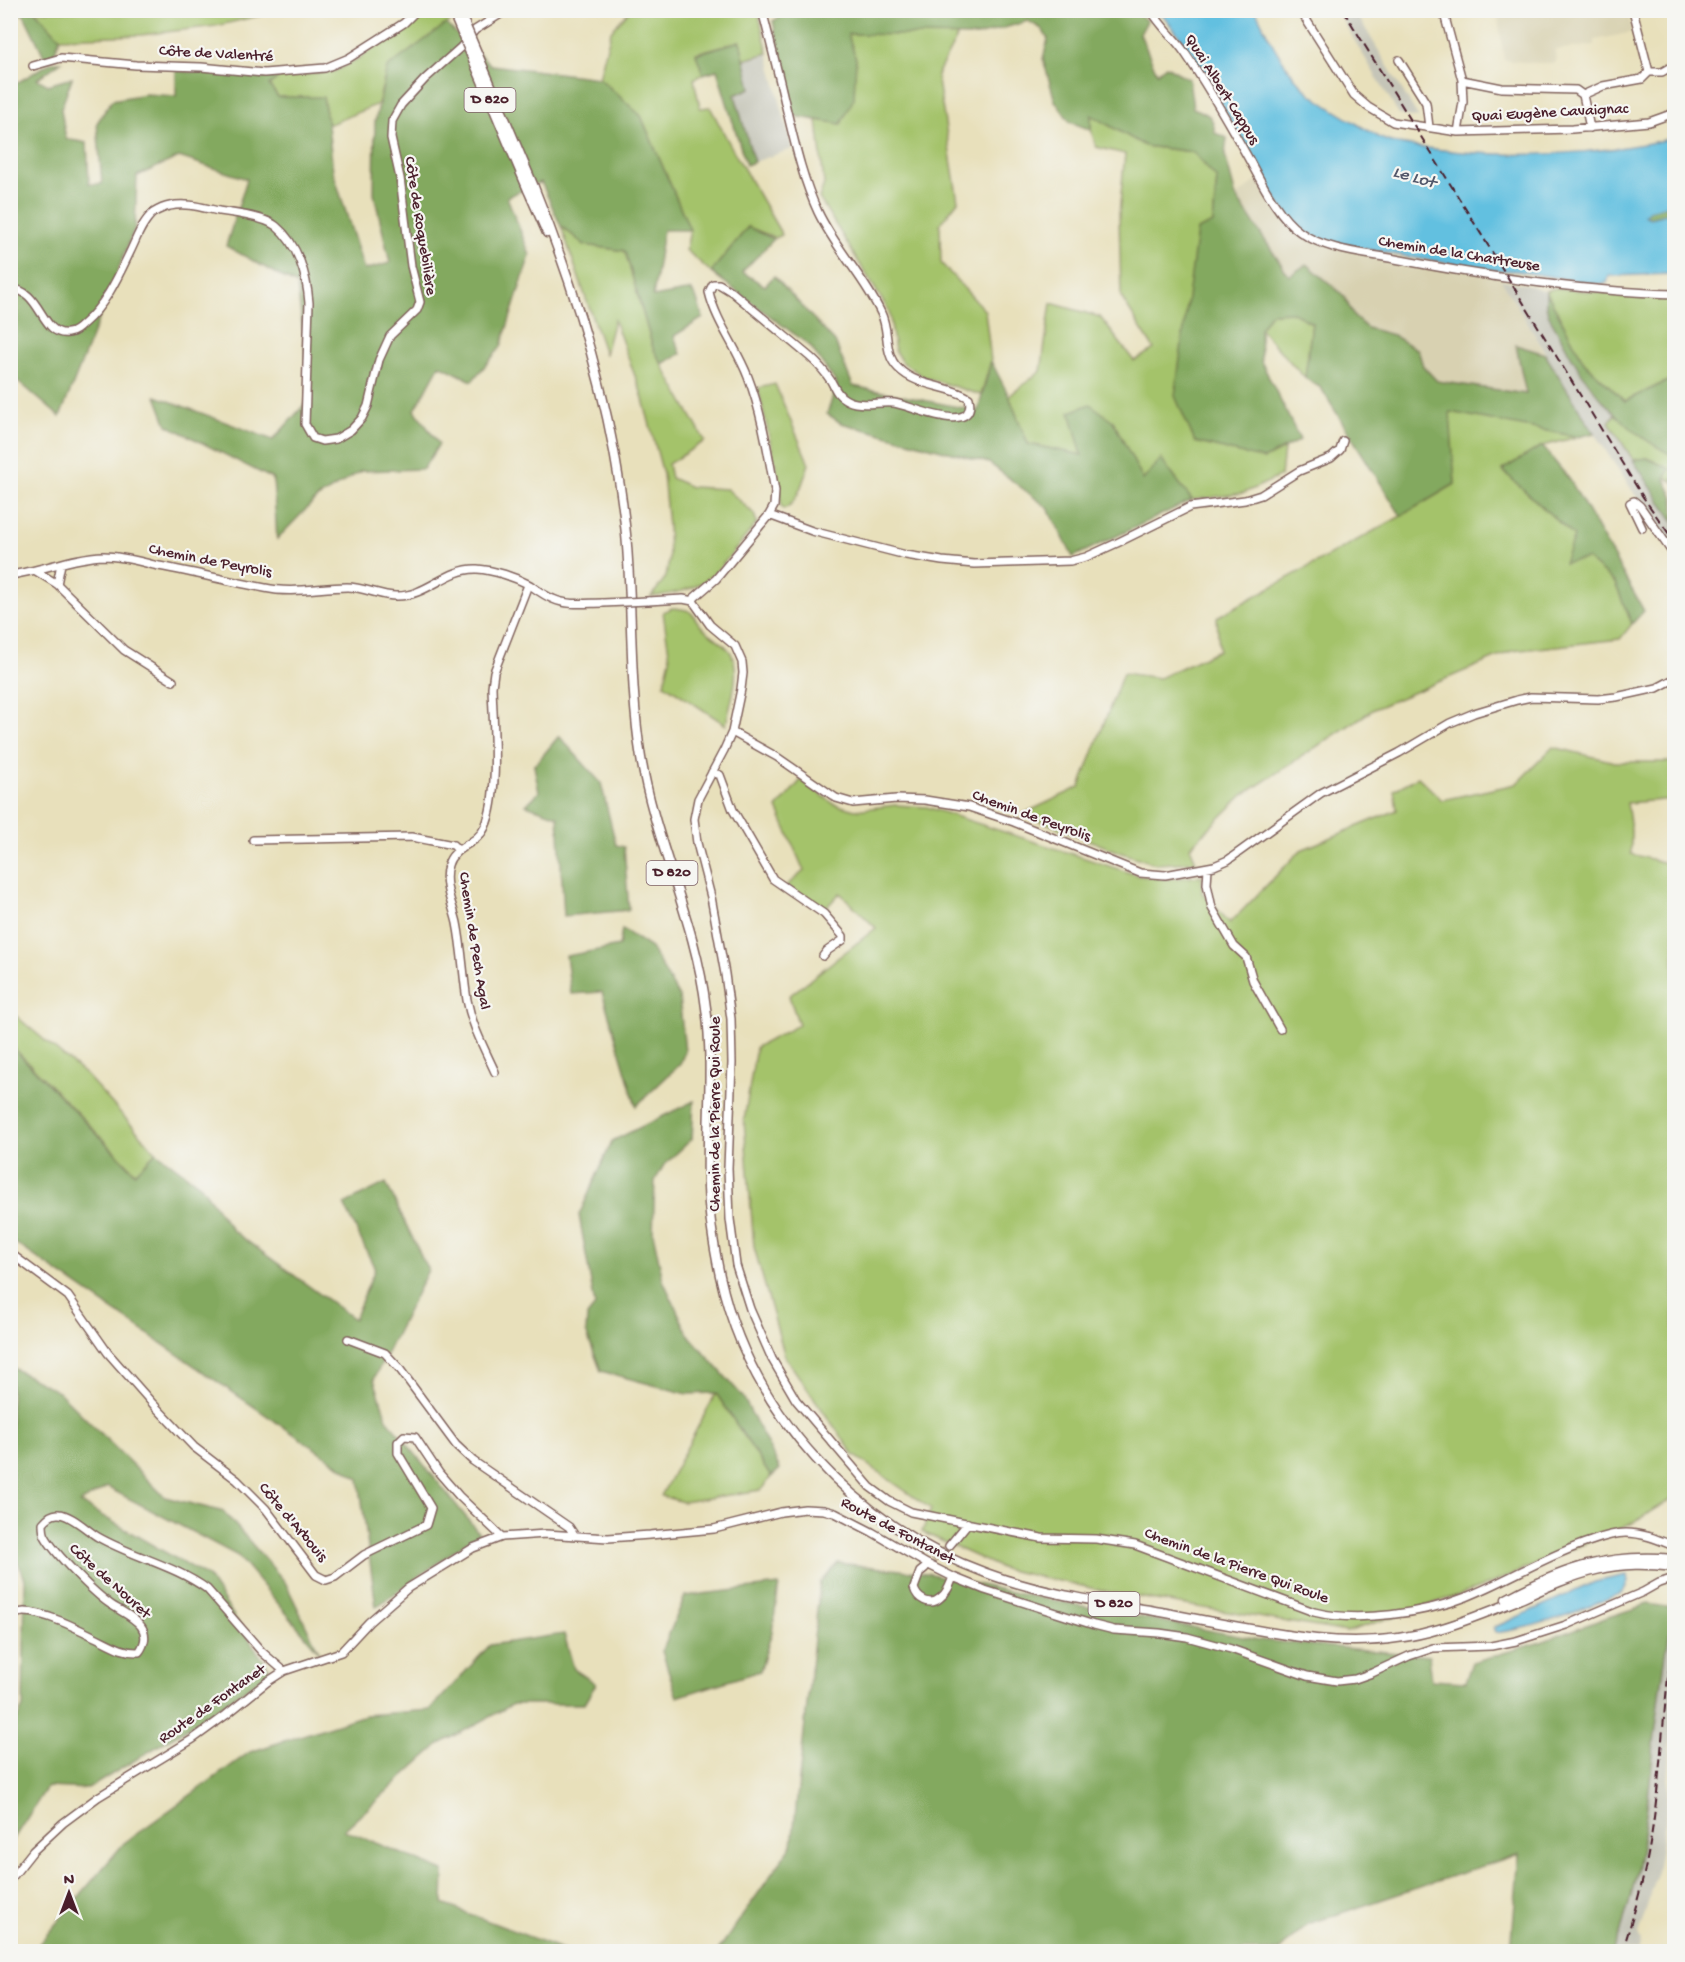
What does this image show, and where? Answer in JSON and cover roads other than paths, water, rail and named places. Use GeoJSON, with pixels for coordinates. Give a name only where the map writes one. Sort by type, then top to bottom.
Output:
{"type":"FeatureCollection","features":[{"type":"Feature","properties":{"kind":"main road","name":"D 820"},"geometry":{"type":"LineString","coordinates":[[452,10],[531,189]]}},
{"type":"Feature","properties":{"kind":"main road","name":"D 820"},"geometry":{"type":"LineString","coordinates":[[459,10],[571,292],[599,383],[620,485],[630,582],[636,723],[642,763],[662,842],[689,926],[706,1004],[710,1084],[708,1191],[712,1237],[721,1282],[735,1326],[752,1366],[774,1405],[800,1441],[826,1471],[886,1522],[955,1561],[992,1576],[1084,1599],[1321,1639],[1364,1641],[1403,1638],[1472,1618],[1560,1581],[1598,1569],[1648,1564],[1674,1567]]}},
{"type":"Feature","properties":{"kind":"main road","name":"D 820"},"geometry":{"type":"LineString","coordinates":[[1472,1618],[1541,1582],[1595,1562],[1639,1557],[1674,1558]]}},
{"type":"Feature","properties":{"kind":"street","name":"Côte de Valentré"},"geometry":{"type":"LineString","coordinates":[[33,66],[61,58],[264,73],[325,68],[349,58],[404,22],[417,10]]}},
{"type":"Feature","properties":{"kind":"street","name":"Côte de Roquebilière"},"geometry":{"type":"LineString","coordinates":[[10,289],[19,290],[29,296],[48,324],[57,332],[67,334],[77,330],[89,320],[100,306],[146,222],[162,208],[171,205],[185,205],[238,214],[272,223],[285,234],[302,266],[308,286],[305,424],[313,438],[322,441],[336,439],[351,430],[362,418],[368,406],[379,360],[390,336],[417,310],[420,302],[411,266],[400,178],[391,138],[392,121],[401,105],[461,47],[475,30],[507,10]]}},
{"type":"Feature","properties":{"kind":"street"},"geometry":{"type":"LineString","coordinates":[[732,732],[741,689],[742,662],[735,646],[710,625],[693,601],[716,579],[770,515],[774,506],[775,491],[756,402],[740,359],[711,303],[709,292],[713,284],[719,284],[732,292],[810,357],[819,365],[837,393],[845,400],[855,403],[893,402],[949,418],[962,417],[968,412],[970,404],[969,398],[959,392],[930,386],[912,379],[898,368],[891,358],[887,348],[882,315],[824,224],[809,190],[798,157],[762,10]]}},
{"type":"Feature","properties":{"kind":"street","name":"Quai Eugène Cavaignac"},"geometry":{"type":"LineString","coordinates":[[1300,10],[1354,95],[1368,107],[1393,122],[1458,132],[1590,128],[1649,122],[1674,113]]}},
{"type":"Feature","properties":{"kind":"street"},"geometry":{"type":"LineString","coordinates":[[1443,10],[1462,80],[1463,102],[1458,132]]}},
{"type":"Feature","properties":{"kind":"street"},"geometry":{"type":"LineString","coordinates":[[1633,10],[1649,72]]}},
{"type":"Feature","properties":{"kind":"street","name":"Quai Albert Cappus"},"geometry":{"type":"LineString","coordinates":[[1153,13],[1184,52],[1264,187]]}},
{"type":"Feature","properties":{"kind":"street"},"geometry":{"type":"LineString","coordinates":[[1399,60],[1426,103],[1427,127]]}},
{"type":"Feature","properties":{"kind":"street"},"geometry":{"type":"LineString","coordinates":[[1583,95],[1603,86],[1642,79],[1649,72],[1662,72],[1674,65]]}},
{"type":"Feature","properties":{"kind":"street"},"geometry":{"type":"LineString","coordinates":[[1462,80],[1502,88],[1576,90],[1583,95],[1590,128]]}},
{"type":"Feature","properties":{"kind":"street","name":"Chemin de la Chartreuse"},"geometry":{"type":"LineString","coordinates":[[1264,187],[1298,231],[1325,245],[1540,283],[1673,294]]}},
{"type":"Feature","properties":{"kind":"street"},"geometry":{"type":"LineString","coordinates":[[770,515],[812,531],[906,555],[942,561],[974,564],[1070,561],[1086,557],[1113,545],[1190,507],[1245,500],[1260,495],[1299,471],[1330,458],[1340,450],[1343,441]]}},
{"type":"Feature","properties":{"kind":"street"},"geometry":{"type":"LineString","coordinates":[[1642,528],[1630,502],[1634,501],[1640,506],[1674,555]]}},
{"type":"Feature","properties":{"kind":"street","name":"Chemin de Peyrolis"},"geometry":{"type":"LineString","coordinates":[[10,575],[88,558],[117,557],[269,589],[349,587],[402,596],[418,591],[452,574],[478,569],[496,572],[528,585],[560,602],[603,603],[683,599],[693,601]]}},
{"type":"Feature","properties":{"kind":"street"},"geometry":{"type":"LineString","coordinates":[[57,584],[61,564]]}},
{"type":"Feature","properties":{"kind":"street"},"geometry":{"type":"LineString","coordinates":[[36,571],[57,584],[124,650],[173,681]]}},
{"type":"Feature","properties":{"kind":"street","name":"Chemin de Pech Agal"},"geometry":{"type":"LineString","coordinates":[[495,1072],[475,1030],[467,1001],[458,933],[447,884],[447,865],[455,852],[479,837],[485,827],[493,794],[492,687],[494,672],[528,585]]}},
{"type":"Feature","properties":{"kind":"street","name":"Chemin de Peyrolis"},"geometry":{"type":"LineString","coordinates":[[732,732],[777,757],[836,798],[853,803],[925,800],[969,807],[1014,822],[1140,873],[1165,875],[1208,868],[1228,860],[1321,793],[1399,753],[1450,723],[1474,713],[1531,697],[1598,699],[1617,697],[1657,688],[1674,679]]}},
{"type":"Feature","properties":{"kind":"street","name":"Chemin de la Pierre Qui Roule"},"geometry":{"type":"LineString","coordinates":[[732,732],[698,799],[694,819],[697,843],[711,897],[731,1019],[732,1063],[728,1168],[730,1219],[736,1265],[750,1309],[772,1359],[796,1400],[870,1487],[889,1501],[911,1512],[1041,1538],[1096,1539],[1135,1545],[1329,1616],[1360,1616],[1441,1606],[1468,1596],[1577,1545],[1610,1535],[1627,1533],[1648,1536],[1674,1546]]}},
{"type":"Feature","properties":{"kind":"street"},"geometry":{"type":"LineString","coordinates":[[712,772],[720,775],[733,810],[773,879],[824,914],[843,936],[843,940],[827,951],[824,956]]}},
{"type":"Feature","properties":{"kind":"street","name":"Chemin de Pech Agal"},"geometry":{"type":"LineString","coordinates":[[253,840],[412,837],[453,845],[458,850]]}},
{"type":"Feature","properties":{"kind":"street"},"geometry":{"type":"LineString","coordinates":[[1208,868],[1207,884],[1212,908],[1234,946],[1246,957],[1257,989],[1280,1029]]}},
{"type":"Feature","properties":{"kind":"street","name":"Côte d'Arbouis"},"geometry":{"type":"LineString","coordinates":[[10,1253],[68,1296],[108,1353],[153,1404],[194,1447],[237,1480],[259,1502],[316,1575],[326,1580],[335,1577],[364,1555],[426,1525],[431,1508],[398,1453],[398,1442],[404,1436],[415,1437],[439,1473],[459,1496],[502,1537]]}},
{"type":"Feature","properties":{"kind":"street"},"geometry":{"type":"LineString","coordinates":[[348,1339],[385,1353],[399,1368],[456,1445],[473,1461],[568,1527],[575,1536]]}},
{"type":"Feature","properties":{"kind":"street","name":"Route de Fontanet"},"geometry":{"type":"LineString","coordinates":[[10,1880],[33,1851],[72,1816],[98,1797],[193,1738],[284,1671],[341,1652],[369,1622],[408,1588],[472,1548],[502,1537],[546,1534],[608,1538],[714,1529],[781,1512],[805,1509],[824,1510],[835,1513],[872,1532],[953,1577],[985,1590],[1113,1630],[1187,1637],[1232,1649],[1307,1677],[1337,1681],[1355,1679],[1433,1648],[1491,1646],[1516,1641],[1566,1625],[1674,1578]]}},
{"type":"Feature","properties":{"kind":"street","name":"Côte de Nouret"},"geometry":{"type":"LineString","coordinates":[[10,1615],[25,1612],[39,1615],[67,1624],[130,1652],[139,1652],[143,1646],[145,1636],[136,1620],[103,1598],[56,1552],[43,1534],[43,1523],[51,1516],[58,1514],[67,1516],[98,1537],[175,1570],[207,1588],[262,1652],[284,1671]]}},
{"type":"Feature","properties":{"kind":"street"},"geometry":{"type":"LineString","coordinates":[[949,1546],[968,1523]]}},
{"type":"Feature","properties":{"kind":"street"},"geometry":{"type":"LineString","coordinates":[[925,1568],[920,1572],[914,1588],[920,1598],[927,1602],[936,1602],[942,1598],[953,1577]]}},
{"type":"Feature","properties":{"kind":"water","name":"Le Lot"},"geometry":{"type":"Polygon","coordinates":[[[1144,11],[1256,11],[1286,66],[1311,94],[1374,134],[1397,144],[1493,154],[1555,154],[1646,144],[1674,138],[1674,203],[1650,210],[1644,215],[1650,218],[1674,212],[1674,274],[1609,276],[1607,283],[1596,284],[1409,257],[1317,240],[1294,225],[1266,185],[1192,52],[1162,14],[1155,15],[1144,11]]]}},
{"type":"Feature","properties":{"kind":"water"},"geometry":{"type":"Polygon","coordinates":[[[1627,1575],[1628,1582],[1623,1592],[1545,1622],[1495,1633],[1493,1628],[1595,1582],[1627,1575]]]}},
{"type":"Feature","properties":{"kind":"tunnel"},"geometry":{"type":"LineString","coordinates":[[925,1568],[949,1546]]}},
{"type":"Feature","properties":{"kind":"railway"},"geometry":{"type":"LineString","coordinates":[[1343,10],[1643,497],[1674,541]]}},
{"type":"Feature","properties":{"kind":"railway"},"geometry":{"type":"LineString","coordinates":[[1622,1952],[1640,1892],[1650,1846],[1674,1635]]}}]}
